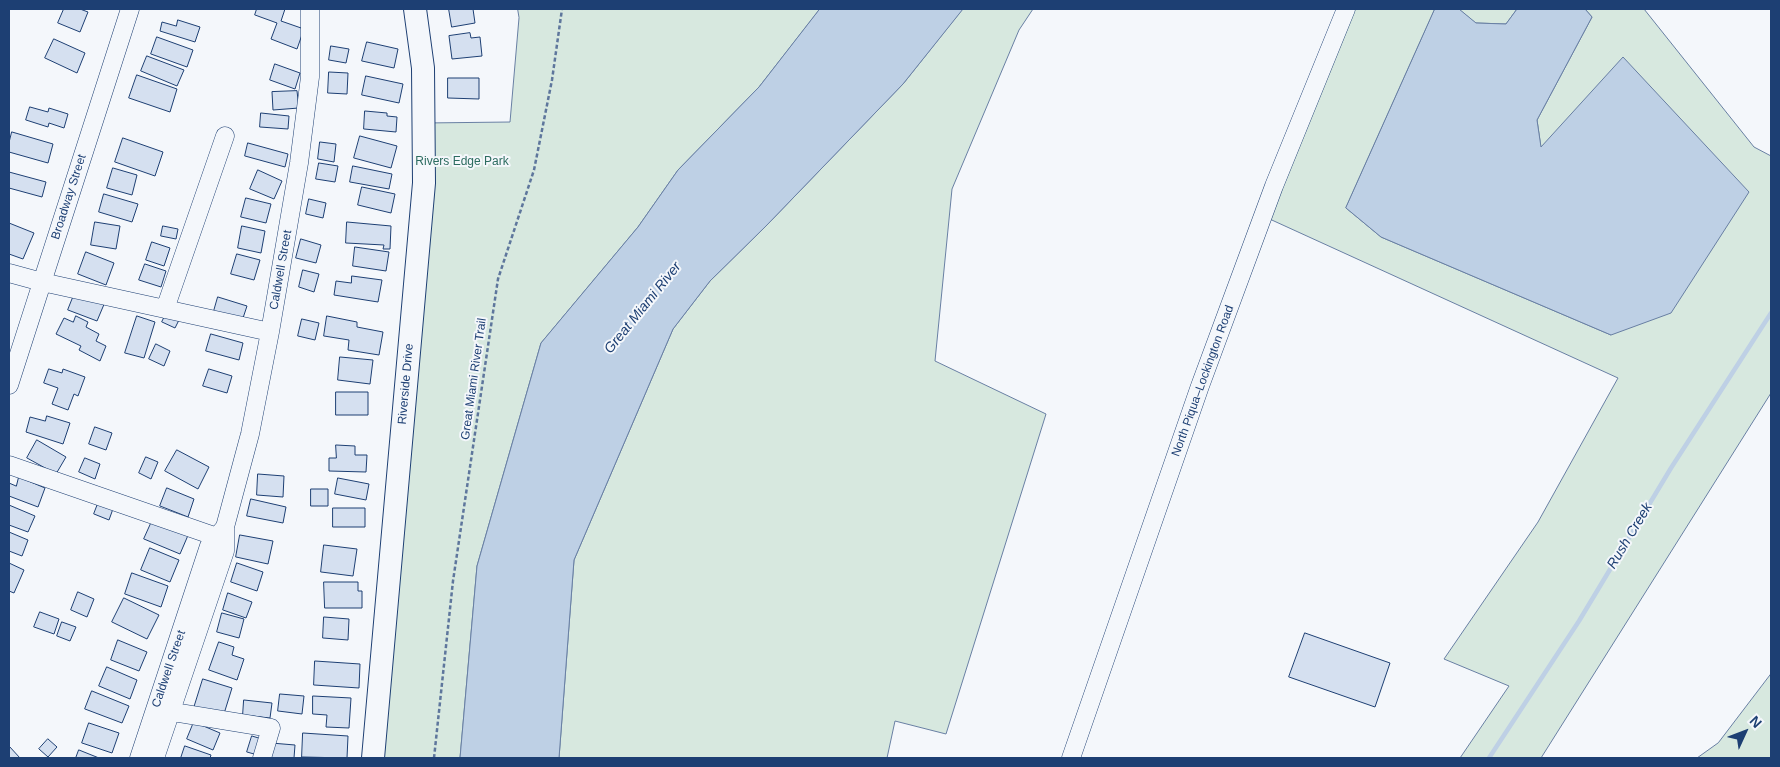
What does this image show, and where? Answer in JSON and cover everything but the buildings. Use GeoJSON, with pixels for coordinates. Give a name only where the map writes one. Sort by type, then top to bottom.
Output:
{"type":"FeatureCollection","features":[{"type":"Feature","properties":{"kind":"main road","name":"Riverside Drive"},"geometry":{"type":"LineString","coordinates":[[373,758],[424,183],[423,68],[414,9]]}},
{"type":"Feature","properties":{"kind":"street","name":"Broadway Street"},"geometry":{"type":"LineString","coordinates":[[9,385],[130,9]]}},
{"type":"Feature","properties":{"kind":"street","name":"Caldwell Street"},"geometry":{"type":"LineString","coordinates":[[138,758],[163,711],[182,656],[225,552],[221,532],[250,434],[270,332],[302,144],[310,77],[310,9]]}},
{"type":"Feature","properties":{"kind":"street","name":"North Piqua–Lockington Road"},"geometry":{"type":"LineString","coordinates":[[1071,758],[1203,377],[1274,186],[1346,9]]}},
{"type":"Feature","properties":{"kind":"street"},"geometry":{"type":"LineString","coordinates":[[165,309],[225,136]]}},
{"type":"Feature","properties":{"kind":"street"},"geometry":{"type":"LineString","coordinates":[[9,273],[42,282],[270,332]]}},
{"type":"Feature","properties":{"kind":"street"},"geometry":{"type":"LineString","coordinates":[[9,465],[221,532]]}},
{"type":"Feature","properties":{"kind":"street"},"geometry":{"type":"LineString","coordinates":[[163,711],[271,728],[262,758]]}},
{"type":"Feature","properties":{"kind":"street","name":"Caldwell Street"},"geometry":{"type":"LineString","coordinates":[[155,758],[163,711]]}},
{"type":"Feature","properties":{"kind":"path","name":"Great Miami River Trail"},"geometry":{"type":"LineString","coordinates":[[434,758],[454,581],[498,279],[534,170],[552,80],[562,9]]}},
{"type":"Feature","properties":{"kind":"green space","name":"Rivers Edge Park"},"geometry":{"type":"Polygon","coordinates":[[[518,9],[820,9],[759,87],[678,170],[638,227],[541,343],[477,566],[460,758],[373,758],[424,123],[510,122],[519,18],[518,9]]]}},
{"type":"Feature","properties":{"kind":"green space"},"geometry":{"type":"Polygon","coordinates":[[[963,9],[1033,9],[1019,30],[952,189],[935,361],[1046,414],[946,734],[895,721],[887,758],[559,758],[574,560],[673,329],[710,281],[766,226],[903,84],[963,9]]]}},
{"type":"Feature","properties":{"kind":"green space"},"geometry":{"type":"Polygon","coordinates":[[[1346,9],[1435,9],[1346,208],[1381,237],[1611,335],[1541,148],[1537,120],[1592,17],[1585,9],[1644,9],[1754,147],[1771,156],[1771,393],[1541,758],[1460,758],[1509,686],[1444,659],[1538,522],[1618,378],[1263,216],[1346,9]]]}},
{"type":"Feature","properties":{"kind":"green space"},"geometry":{"type":"Polygon","coordinates":[[[1459,9],[1517,9],[1506,24],[1476,23],[1459,9]]]}},
{"type":"Feature","properties":{"kind":"green space"},"geometry":{"type":"Polygon","coordinates":[[[1771,674],[1771,758],[1697,758],[1718,743],[1771,674]]]}},
{"type":"Feature","properties":{"kind":"water","name":"Great Miami River"},"geometry":{"type":"Polygon","coordinates":[[[820,9],[963,9],[903,84],[766,226],[710,281],[673,329],[574,560],[559,758],[460,758],[477,566],[541,343],[638,227],[678,170],[759,87],[820,9]]]}},
{"type":"Feature","properties":{"kind":"water"},"geometry":{"type":"Polygon","coordinates":[[[1435,9],[1459,9],[1476,23],[1506,24],[1517,9],[1585,9],[1592,17],[1537,120],[1541,147],[1623,57],[1749,192],[1671,313],[1611,335],[1381,237],[1346,208],[1435,9]]]}},
{"type":"Feature","properties":{"kind":"waterway","name":"Rush Creek"},"geometry":{"type":"LineString","coordinates":[[1489,758],[1579,621],[1671,468],[1771,313]]}}]}
